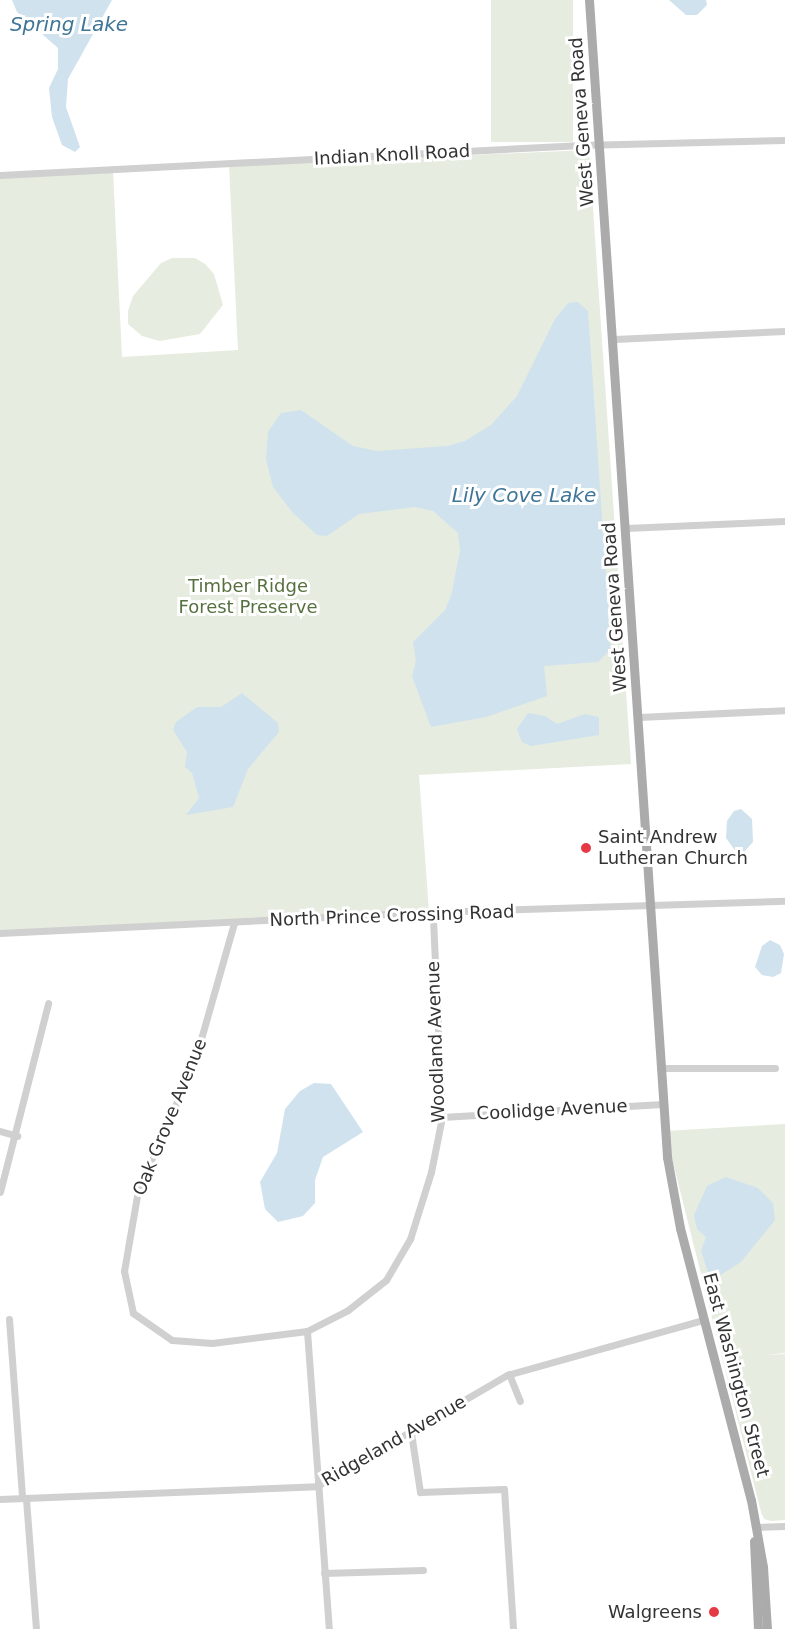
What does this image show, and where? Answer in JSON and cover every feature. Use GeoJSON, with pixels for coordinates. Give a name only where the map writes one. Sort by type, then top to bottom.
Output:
{"type":"FeatureCollection","features":[{"type":"Feature","properties":{"kind":"main road","name":"West Geneva Road"},"geometry":{"type":"LineString","coordinates":[[589,0],[615,339],[663,1104]]}},
{"type":"Feature","properties":{"kind":"main road","name":"East Washington Street"},"geometry":{"type":"LineString","coordinates":[[663,1104],[676,1212],[757,1527],[767,1629]]}},
{"type":"Feature","properties":{"kind":"main road"},"geometry":{"type":"LineString","coordinates":[[751,1500],[758,1629]]}},
{"type":"Feature","properties":{"kind":"street","name":"Indian Knoll Road"},"geometry":{"type":"LineString","coordinates":[[0,175],[600,145],[785,140]]}},
{"type":"Feature","properties":{"kind":"street"},"geometry":{"type":"LineString","coordinates":[[615,339],[785,331]]}},
{"type":"Feature","properties":{"kind":"street"},"geometry":{"type":"LineString","coordinates":[[626,528],[785,521]]}},
{"type":"Feature","properties":{"kind":"street"},"geometry":{"type":"LineString","coordinates":[[639,717],[785,710]]}},
{"type":"Feature","properties":{"kind":"street","name":"North Prince Crossing Road"},"geometry":{"type":"LineString","coordinates":[[0,933],[429,912],[433,915],[785,901]]}},
{"type":"Feature","properties":{"kind":"street","name":"Woodland Avenue"},"geometry":{"type":"LineString","coordinates":[[133,1313],[172,1340],[212,1343],[307,1331],[348,1310],[386,1280],[410,1239],[431,1172],[442,1117],[433,915]]}},
{"type":"Feature","properties":{"kind":"street","name":"Oak Grove Avenue"},"geometry":{"type":"LineString","coordinates":[[133,1313],[124,1271],[138,1190],[195,1063],[234,923]]}},
{"type":"Feature","properties":{"kind":"street"},"geometry":{"type":"LineString","coordinates":[[0,1192],[17,1136],[48,1003]]}},
{"type":"Feature","properties":{"kind":"street"},"geometry":{"type":"LineString","coordinates":[[660,1068],[775,1068]]}},
{"type":"Feature","properties":{"kind":"street","name":"Coolidge Avenue"},"geometry":{"type":"LineString","coordinates":[[442,1117],[663,1104]]}},
{"type":"Feature","properties":{"kind":"street"},"geometry":{"type":"LineString","coordinates":[[0,1131],[17,1136]]}},
{"type":"Feature","properties":{"kind":"street"},"geometry":{"type":"LineString","coordinates":[[9,1319],[36,1629]]}},
{"type":"Feature","properties":{"kind":"street","name":"Ridgeland Avenue"},"geometry":{"type":"LineString","coordinates":[[0,1499],[317,1486],[509,1374],[704,1320]]}},
{"type":"Feature","properties":{"kind":"street"},"geometry":{"type":"LineString","coordinates":[[307,1331],[329,1629]]}},
{"type":"Feature","properties":{"kind":"street"},"geometry":{"type":"LineString","coordinates":[[509,1374],[516,1399],[520,1401]]}},
{"type":"Feature","properties":{"kind":"street"},"geometry":{"type":"LineString","coordinates":[[411,1433],[420,1491],[504,1489],[513,1629]]}},
{"type":"Feature","properties":{"kind":"street"},"geometry":{"type":"LineString","coordinates":[[757,1527],[785,1526]]}},
{"type":"Feature","properties":{"kind":"street"},"geometry":{"type":"LineString","coordinates":[[324,1573],[423,1570]]}},
{"type":"Feature","properties":{"kind":"green space"},"geometry":{"type":"Polygon","coordinates":[[[491,0],[573,0],[573,142],[491,142],[491,0]]]}},
{"type":"Feature","properties":{"kind":"green space","name":"Timber Ridge Forest Preserve"},"geometry":{"type":"Polygon","coordinates":[[[589,150],[631,764],[419,775],[429,912],[0,933],[0,176],[113,171],[122,357],[238,350],[229,165],[589,150]]]}},
{"type":"Feature","properties":{"kind":"green space"},"geometry":{"type":"Polygon","coordinates":[[[172,258],[195,258],[205,264],[214,274],[223,305],[200,334],[160,341],[142,336],[128,324],[128,311],[133,296],[161,263],[172,258]]]}},
{"type":"Feature","properties":{"kind":"green space"},"geometry":{"type":"Polygon","coordinates":[[[785,1124],[785,1353],[765,1355],[785,1354],[785,1520],[771,1521],[764,1519],[761,1512],[665,1131],[785,1124]]]}},
{"type":"Feature","properties":{"kind":"water","name":"Spring Lake"},"geometry":{"type":"Polygon","coordinates":[[[12,0],[112,0],[68,79],[66,107],[80,147],[75,152],[62,145],[52,117],[49,88],[58,69],[58,48],[17,12],[12,0]]]}},
{"type":"Feature","properties":{"kind":"water"},"geometry":{"type":"Polygon","coordinates":[[[669,0],[706,0],[707,5],[697,15],[686,15],[669,0]]]}},
{"type":"Feature","properties":{"kind":"water","name":"Lily Cove Lake"},"geometry":{"type":"Polygon","coordinates":[[[578,302],[588,311],[611,649],[598,662],[544,666],[547,696],[486,717],[431,727],[412,676],[416,661],[413,642],[445,610],[451,596],[460,551],[458,533],[433,511],[415,507],[359,514],[327,536],[317,535],[292,512],[273,487],[266,459],[268,432],[281,413],[301,410],[353,446],[377,451],[447,446],[465,441],[491,425],[517,396],[555,319],[568,303],[578,302]]]}},
{"type":"Feature","properties":{"kind":"water"},"geometry":{"type":"Polygon","coordinates":[[[242,693],[278,723],[279,732],[248,769],[233,807],[186,815],[199,798],[192,773],[185,767],[187,752],[173,730],[176,722],[197,707],[221,707],[242,693]]]}},
{"type":"Feature","properties":{"kind":"water"},"geometry":{"type":"Polygon","coordinates":[[[528,713],[545,716],[557,724],[585,714],[599,717],[599,735],[531,746],[522,742],[517,729],[528,713]]]}},
{"type":"Feature","properties":{"kind":"water"},"geometry":{"type":"Polygon","coordinates":[[[741,809],[752,819],[753,842],[745,851],[737,853],[726,838],[727,821],[734,811],[741,809]]]}},
{"type":"Feature","properties":{"kind":"water"},"geometry":{"type":"Polygon","coordinates":[[[770,940],[780,945],[784,954],[781,973],[773,977],[762,975],[755,967],[762,946],[770,940]]]}},
{"type":"Feature","properties":{"kind":"water"},"geometry":{"type":"Polygon","coordinates":[[[314,1083],[331,1084],[363,1132],[323,1157],[315,1180],[315,1203],[303,1216],[278,1222],[265,1209],[260,1182],[277,1153],[285,1109],[300,1091],[314,1083]]]}},
{"type":"Feature","properties":{"kind":"water"},"geometry":{"type":"Polygon","coordinates":[[[726,1177],[758,1188],[773,1203],[775,1220],[741,1262],[711,1281],[701,1251],[706,1237],[697,1229],[694,1215],[707,1186],[726,1177]]]}},
{"type":"Feature","properties":{"kind":"place","name":"Saint Andrew Lutheran Church"},"geometry":{"type":"Point","coordinates":[586,848]}},
{"type":"Feature","properties":{"kind":"place","name":"Walgreens"},"geometry":{"type":"Point","coordinates":[714,1612]}}]}
